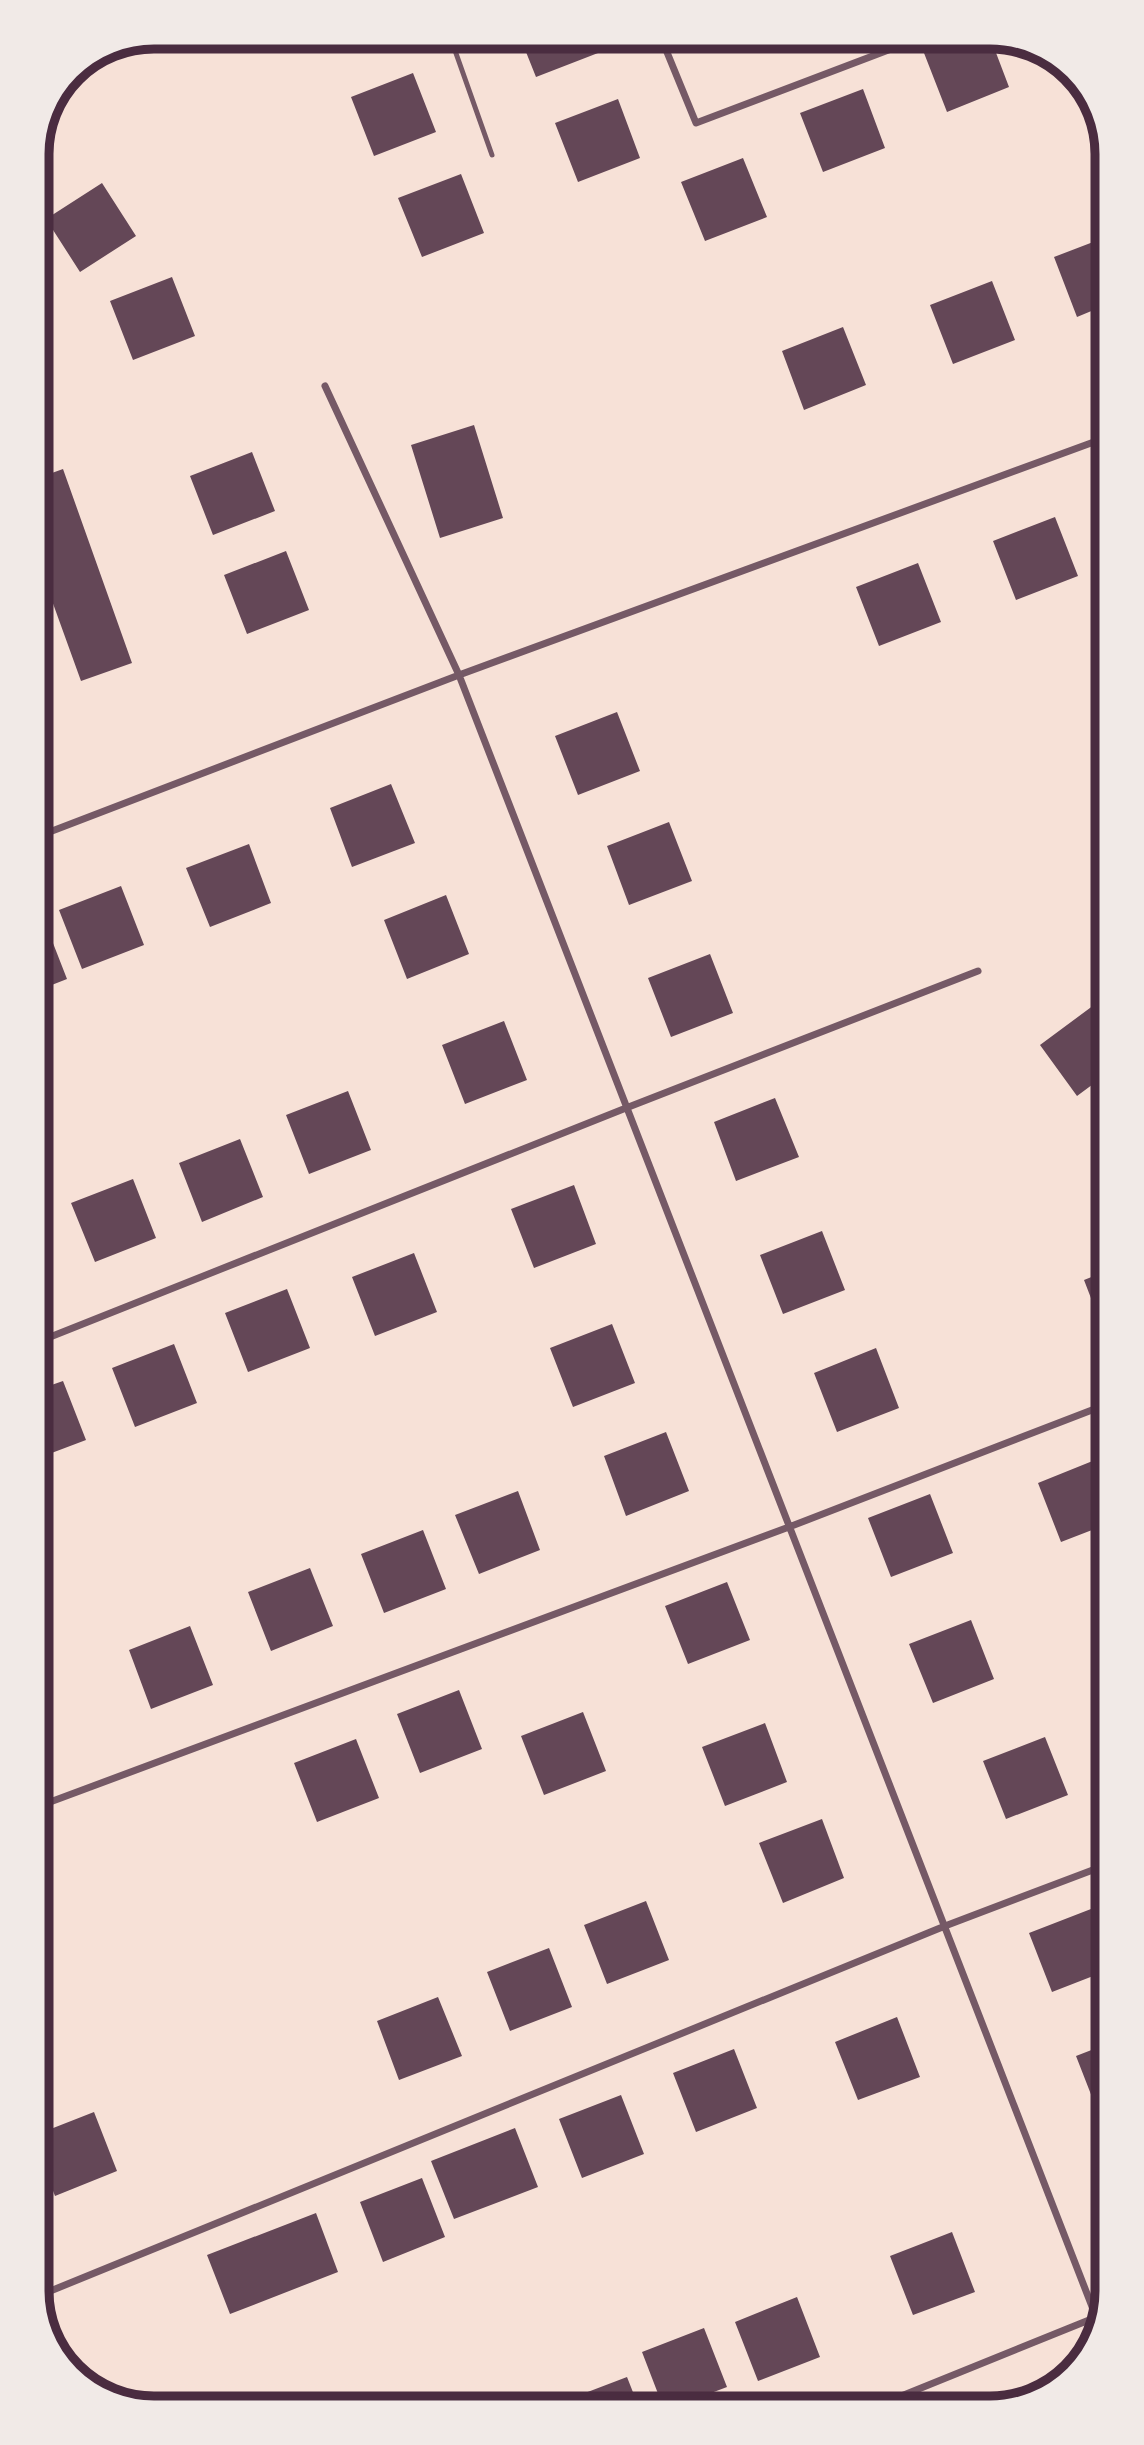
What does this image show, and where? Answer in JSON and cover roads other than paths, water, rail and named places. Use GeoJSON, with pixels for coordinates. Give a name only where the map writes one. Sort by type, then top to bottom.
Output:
{"type":"FeatureCollection","features":[{"type":"Feature","properties":{"kind":"street"},"geometry":{"type":"LineString","coordinates":[[666,49],[696,123],[891,49]]}},
{"type":"Feature","properties":{"kind":"street"},"geometry":{"type":"LineString","coordinates":[[325,386],[459,675],[1094,2307]]}},
{"type":"Feature","properties":{"kind":"street"},"geometry":{"type":"LineString","coordinates":[[49,832],[459,675],[1095,442]]}},
{"type":"Feature","properties":{"kind":"street"},"geometry":{"type":"LineString","coordinates":[[49,1337],[978,971]]}},
{"type":"Feature","properties":{"kind":"street"},"geometry":{"type":"LineString","coordinates":[[49,1802],[789,1527],[1095,1409]]}},
{"type":"Feature","properties":{"kind":"street"},"geometry":{"type":"LineString","coordinates":[[49,2292],[945,1926],[1095,1870]]}},
{"type":"Feature","properties":{"kind":"street"},"geometry":{"type":"LineString","coordinates":[[902,2396],[1090,2321]]}},
{"type":"Feature","properties":{"kind":"lane"},"geometry":{"type":"LineString","coordinates":[[454,49],[492,155]]}}]}
